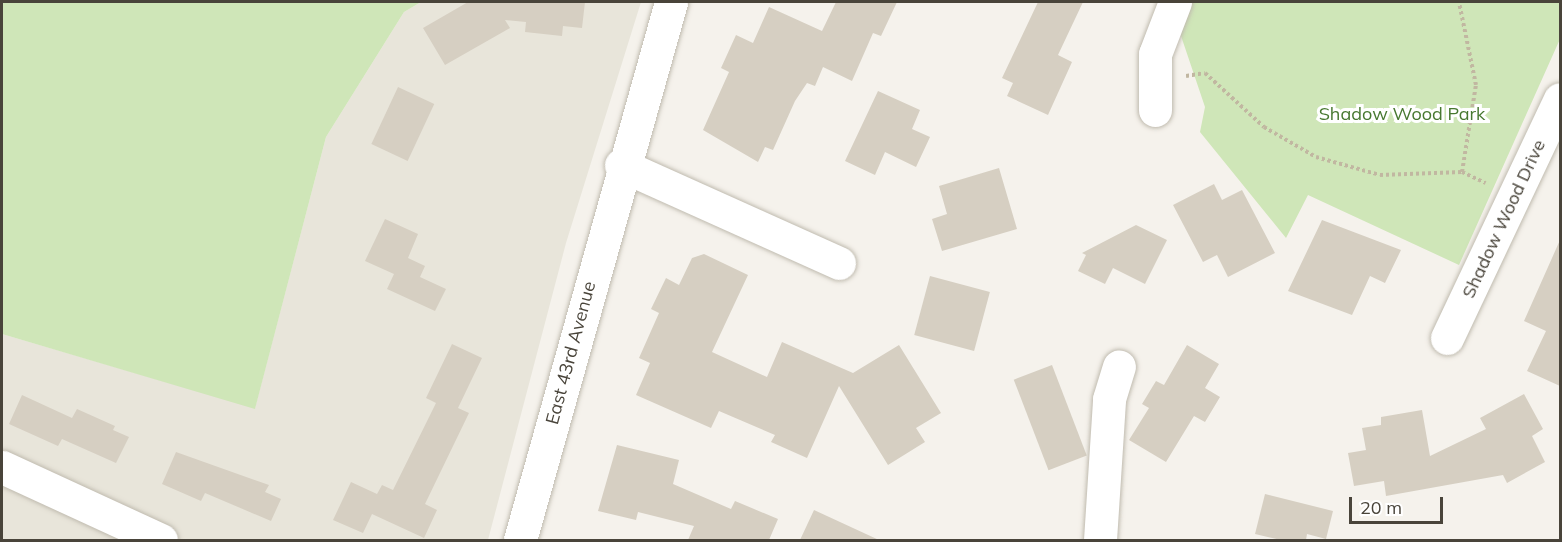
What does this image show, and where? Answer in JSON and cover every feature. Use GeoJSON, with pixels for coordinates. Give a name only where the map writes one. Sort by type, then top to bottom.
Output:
{"type":"FeatureCollection","features":[{"type":"Feature","properties":{"kind":"street","name":"East 43rd Avenue"},"geometry":{"type":"LineString","coordinates":[[520,540],[621,165],[671,2]]}},
{"type":"Feature","properties":{"kind":"street"},"geometry":{"type":"LineString","coordinates":[[1154,95],[1162,27],[1175,2]]}},
{"type":"Feature","properties":{"kind":"street","name":"Shadow Wood Drive"},"geometry":{"type":"LineString","coordinates":[[1447,338],[1560,99]]}},
{"type":"Feature","properties":{"kind":"street"},"geometry":{"type":"LineString","coordinates":[[621,165],[839,263]]}},
{"type":"Feature","properties":{"kind":"street"},"geometry":{"type":"LineString","coordinates":[[1100,540],[1109,399],[1119,366]]}},
{"type":"Feature","properties":{"kind":"street"},"geometry":{"type":"LineString","coordinates":[[2,467],[161,540]]}},
{"type":"Feature","properties":{"kind":"path"},"geometry":{"type":"LineString","coordinates":[[1154,95],[1205,73],[1264,127],[1316,157],[1347,168],[1380,175],[1462,172],[1476,85],[1459,2]]}},
{"type":"Feature","properties":{"kind":"shaded area"},"geometry":{"type":"Polygon","coordinates":[[[421,2],[641,2],[566,243],[488,540],[2,540],[2,334],[255,408],[326,137],[404,12],[421,2]]]}},
{"type":"Feature","properties":{"kind":"green space"},"geometry":{"type":"Polygon","coordinates":[[[2,2],[421,2],[404,12],[326,137],[255,409],[2,334],[2,2]]]}},
{"type":"Feature","properties":{"kind":"green space","name":"Shadow Wood Park"},"geometry":{"type":"Polygon","coordinates":[[[1193,2],[1560,2],[1560,39],[1459,265],[1308,195],[1286,238],[1200,132],[1205,107],[1179,30],[1193,2]]]}},
{"type":"Feature","properties":{"kind":"building"},"geometry":{"type":"Polygon","coordinates":[[[468,2],[585,2],[582,28],[563,26],[562,36],[525,32],[526,22],[505,20],[510,28],[445,65],[423,28],[468,2]]]}},
{"type":"Feature","properties":{"kind":"building"},"geometry":{"type":"Polygon","coordinates":[[[836,2],[897,2],[881,36],[873,33],[852,81],[823,67],[815,86],[807,83],[795,101],[773,150],[765,147],[758,162],[703,130],[729,72],[721,68],[736,35],[753,43],[769,7],[822,31],[836,2]]]}},
{"type":"Feature","properties":{"kind":"building"},"geometry":{"type":"Polygon","coordinates":[[[1038,2],[1083,2],[1058,55],[1072,62],[1048,115],[1007,96],[1013,83],[1002,78],[1038,2]]]}},
{"type":"Feature","properties":{"kind":"building"},"geometry":{"type":"Polygon","coordinates":[[[398,87],[434,104],[408,161],[371,144],[398,87]]]}},
{"type":"Feature","properties":{"kind":"building"},"geometry":{"type":"Polygon","coordinates":[[[878,91],[920,110],[912,129],[930,137],[916,167],[885,152],[875,175],[845,161],[878,91]]]}},
{"type":"Feature","properties":{"kind":"building"},"geometry":{"type":"Polygon","coordinates":[[[999,168],[1017,229],[942,251],[932,219],[947,214],[939,186],[999,168]]]}},
{"type":"Feature","properties":{"kind":"building"},"geometry":{"type":"Polygon","coordinates":[[[1214,184],[1222,200],[1242,190],[1275,253],[1228,277],[1217,255],[1203,262],[1173,205],[1214,184]]]}},
{"type":"Feature","properties":{"kind":"building"},"geometry":{"type":"Polygon","coordinates":[[[385,219],[418,234],[408,258],[425,266],[420,277],[446,289],[435,311],[387,289],[394,274],[365,261],[385,219]]]}},
{"type":"Feature","properties":{"kind":"building"},"geometry":{"type":"Polygon","coordinates":[[[1322,220],[1401,250],[1385,283],[1370,276],[1352,315],[1288,291],[1322,220]]]}},
{"type":"Feature","properties":{"kind":"building"},"geometry":{"type":"Polygon","coordinates":[[[1136,225],[1167,240],[1145,284],[1113,268],[1105,284],[1078,271],[1086,255],[1082,253],[1136,225]]]}},
{"type":"Feature","properties":{"kind":"building"},"geometry":{"type":"Polygon","coordinates":[[[1560,240],[1560,386],[1527,371],[1546,331],[1524,321],[1560,240]]]}},
{"type":"Feature","properties":{"kind":"building"},"geometry":{"type":"Polygon","coordinates":[[[704,254],[748,275],[712,352],[767,377],[782,342],[853,373],[899,345],[941,413],[916,428],[925,442],[888,465],[839,386],[807,458],[771,442],[775,435],[719,411],[711,428],[636,395],[650,363],[639,358],[659,313],[651,309],[666,278],[679,285],[692,258],[704,254]]]}},
{"type":"Feature","properties":{"kind":"building"},"geometry":{"type":"Polygon","coordinates":[[[930,276],[990,292],[974,351],[914,335],[930,276]]]}},
{"type":"Feature","properties":{"kind":"building"},"geometry":{"type":"Polygon","coordinates":[[[452,344],[482,358],[458,408],[469,413],[425,504],[437,510],[424,538],[372,514],[363,533],[333,520],[351,482],[377,494],[382,485],[393,490],[436,403],[426,398],[452,344]]]}},
{"type":"Feature","properties":{"kind":"building"},"geometry":{"type":"Polygon","coordinates":[[[1187,345],[1219,364],[1205,388],[1220,397],[1205,422],[1194,416],[1166,462],[1129,440],[1149,408],[1142,404],[1156,381],[1164,385],[1187,345]]]}},
{"type":"Feature","properties":{"kind":"building"},"geometry":{"type":"Polygon","coordinates":[[[1052,365],[1087,456],[1048,470],[1014,380],[1052,365]]]}},
{"type":"Feature","properties":{"kind":"building"},"geometry":{"type":"Polygon","coordinates":[[[1524,394],[1543,429],[1532,436],[1545,462],[1507,483],[1503,475],[1386,496],[1384,481],[1354,486],[1348,453],[1366,450],[1362,428],[1381,425],[1381,417],[1422,410],[1430,456],[1486,429],[1480,418],[1524,394]]]}},
{"type":"Feature","properties":{"kind":"building"},"geometry":{"type":"Polygon","coordinates":[[[22,395],[72,418],[77,409],[115,426],[113,430],[129,437],[116,463],[62,439],[58,446],[9,424],[22,395]]]}},
{"type":"Feature","properties":{"kind":"building"},"geometry":{"type":"Polygon","coordinates":[[[617,445],[679,460],[673,484],[731,509],[735,501],[778,519],[769,540],[688,540],[694,526],[638,512],[636,520],[598,511],[617,445]]]}},
{"type":"Feature","properties":{"kind":"building"},"geometry":{"type":"Polygon","coordinates":[[[176,452],[269,485],[265,492],[281,499],[271,521],[205,493],[201,501],[162,484],[176,452]]]}},
{"type":"Feature","properties":{"kind":"building"},"geometry":{"type":"Polygon","coordinates":[[[1265,494],[1333,511],[1326,539],[1307,534],[1306,540],[1281,540],[1255,534],[1265,494]]]}},
{"type":"Feature","properties":{"kind":"building"},"geometry":{"type":"Polygon","coordinates":[[[814,510],[879,540],[800,540],[814,510]]]}}]}
